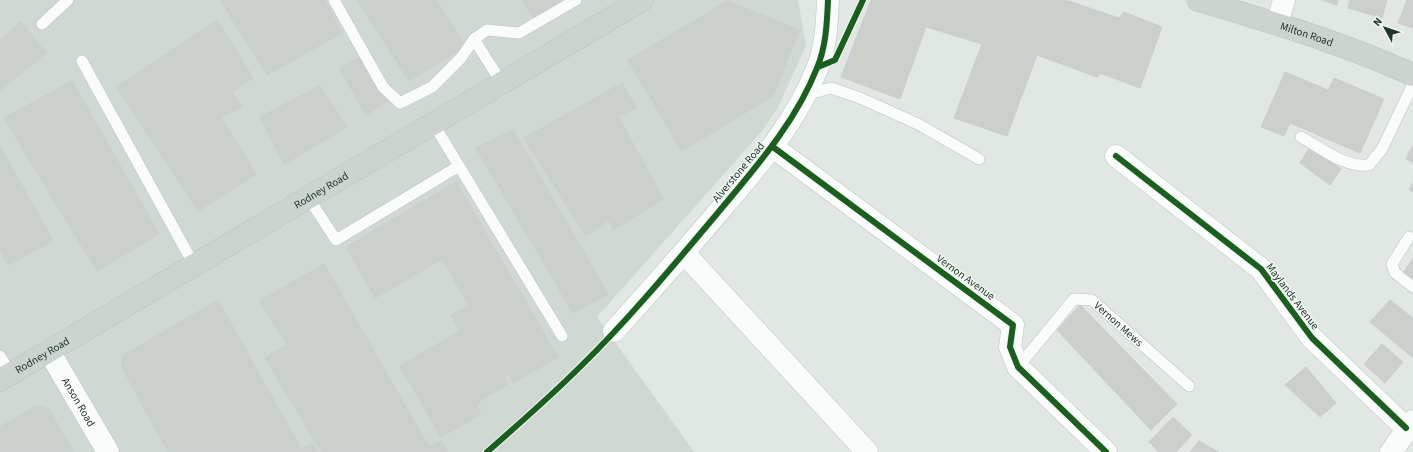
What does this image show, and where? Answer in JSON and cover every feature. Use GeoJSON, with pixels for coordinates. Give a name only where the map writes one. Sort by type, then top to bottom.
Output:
{"type":"FeatureCollection","features":[{"type":"Feature","properties":{"kind":"main road","name":"Rodney Road"},"geometry":{"type":"LineString","coordinates":[[4,370],[49,351],[501,82],[642,0]]}},
{"type":"Feature","properties":{"kind":"main road","name":"Milton Road"},"geometry":{"type":"LineString","coordinates":[[1198,0],[1277,24],[1352,50],[1413,75]]}},
{"type":"Feature","properties":{"kind":"street","name":"Alverstone Road"},"geometry":{"type":"LineString","coordinates":[[614,331],[684,253],[773,147],[805,95],[818,67],[827,28],[828,0]]}},
{"type":"Feature","properties":{"kind":"street"},"geometry":{"type":"LineString","coordinates":[[1277,24],[1284,0]]}},
{"type":"Feature","properties":{"kind":"street","name":"Vernon Avenue"},"geometry":{"type":"LineString","coordinates":[[773,147],[1013,325],[1010,347],[1018,367],[1106,452]]}},
{"type":"Feature","properties":{"kind":"street","name":"Maylands Avenue"},"geometry":{"type":"LineString","coordinates":[[1116,156],[1261,269],[1312,338],[1410,424]]}},
{"type":"Feature","properties":{"kind":"street"},"geometry":{"type":"LineString","coordinates":[[684,253],[867,452]]}},
{"type":"Feature","properties":{"kind":"street","name":"Anson Road"},"geometry":{"type":"LineString","coordinates":[[49,351],[108,452]]}},
{"type":"Feature","properties":{"kind":"street"},"geometry":{"type":"LineString","coordinates":[[1391,452],[1410,424]]}},
{"type":"Feature","properties":{"kind":"lane"},"geometry":{"type":"LineString","coordinates":[[42,24],[68,0]]}},
{"type":"Feature","properties":{"kind":"lane"},"geometry":{"type":"LineString","coordinates":[[334,0],[383,87],[400,103],[432,87],[461,58],[474,39],[487,30],[519,33],[576,0]]}},
{"type":"Feature","properties":{"kind":"lane"},"geometry":{"type":"LineString","coordinates":[[474,39],[501,82]]}},
{"type":"Feature","properties":{"kind":"lane"},"geometry":{"type":"LineString","coordinates":[[82,61],[194,264]]}},
{"type":"Feature","properties":{"kind":"lane"},"geometry":{"type":"LineString","coordinates":[[1301,137],[1343,161],[1359,166],[1369,165],[1382,149],[1413,84]]}},
{"type":"Feature","properties":{"kind":"lane"},"geometry":{"type":"LineString","coordinates":[[805,95],[831,88],[860,98],[918,124],[979,159]]}},
{"type":"Feature","properties":{"kind":"lane"},"geometry":{"type":"LineString","coordinates":[[433,123],[562,336]]}},
{"type":"Feature","properties":{"kind":"lane"},"geometry":{"type":"LineString","coordinates":[[308,197],[336,240],[459,166]]}},
{"type":"Feature","properties":{"kind":"lane"},"geometry":{"type":"LineString","coordinates":[[1409,237],[1392,264],[1395,273],[1413,287]]}},
{"type":"Feature","properties":{"kind":"lane","name":"Vernon Mews"},"geometry":{"type":"LineString","coordinates":[[1018,367],[1074,299],[1092,300],[1189,386]]}},
{"type":"Feature","properties":{"kind":"shaded area"},"geometry":{"type":"Polygon","coordinates":[[[0,0],[798,0],[806,46],[777,109],[762,131],[597,317],[694,452],[0,452],[0,0]]]}},
{"type":"Feature","properties":{"kind":"building"},"geometry":{"type":"Polygon","coordinates":[[[220,0],[325,0],[342,33],[267,75],[220,0]]]}},
{"type":"Feature","properties":{"kind":"building"},"geometry":{"type":"Polygon","coordinates":[[[357,0],[436,0],[466,46],[409,81],[357,0]]]}},
{"type":"Feature","properties":{"kind":"building"},"geometry":{"type":"Polygon","coordinates":[[[521,0],[561,0],[533,17],[521,0]]]}},
{"type":"Feature","properties":{"kind":"building"},"geometry":{"type":"Polygon","coordinates":[[[871,0],[1066,0],[1119,18],[1124,12],[1162,27],[1140,88],[1100,73],[1097,77],[1037,55],[1007,136],[954,118],[982,44],[926,27],[900,99],[841,77],[871,0]]]}},
{"type":"Feature","properties":{"kind":"building"},"geometry":{"type":"Polygon","coordinates":[[[1322,0],[1338,0],[1337,5],[1322,0]]]}},
{"type":"Feature","properties":{"kind":"building"},"geometry":{"type":"Polygon","coordinates":[[[1350,0],[1387,0],[1382,18],[1348,8],[1350,0]]]}},
{"type":"Feature","properties":{"kind":"building"},"geometry":{"type":"Polygon","coordinates":[[[1407,0],[1413,0],[1413,28],[1398,23],[1407,0]]]}},
{"type":"Feature","properties":{"kind":"building"},"geometry":{"type":"Polygon","coordinates":[[[728,1],[799,30],[773,96],[682,151],[628,60],[728,1]]]}},
{"type":"Feature","properties":{"kind":"building"},"geometry":{"type":"Polygon","coordinates":[[[217,20],[253,78],[232,92],[242,107],[221,117],[256,174],[198,211],[117,87],[217,20]]]}},
{"type":"Feature","properties":{"kind":"building"},"geometry":{"type":"Polygon","coordinates":[[[21,22],[46,53],[0,91],[0,40],[21,22]]]}},
{"type":"Feature","properties":{"kind":"building"},"geometry":{"type":"Polygon","coordinates":[[[362,56],[389,100],[366,115],[340,69],[362,56]]]}},
{"type":"Feature","properties":{"kind":"building"},"geometry":{"type":"Polygon","coordinates":[[[1285,72],[1328,90],[1334,78],[1384,99],[1360,153],[1290,123],[1284,136],[1261,127],[1285,72]]]}},
{"type":"Feature","properties":{"kind":"building"},"geometry":{"type":"Polygon","coordinates":[[[72,81],[159,234],[97,271],[4,118],[72,81]]]}},
{"type":"Feature","properties":{"kind":"building"},"geometry":{"type":"Polygon","coordinates":[[[622,83],[636,108],[618,116],[663,199],[613,230],[609,220],[586,236],[524,138],[622,83]]]}},
{"type":"Feature","properties":{"kind":"building"},"geometry":{"type":"Polygon","coordinates":[[[320,86],[347,127],[284,164],[260,117],[320,86]]]}},
{"type":"Feature","properties":{"kind":"building"},"geometry":{"type":"Polygon","coordinates":[[[513,130],[608,294],[573,313],[476,148],[513,130]]]}},
{"type":"Feature","properties":{"kind":"building"},"geometry":{"type":"Polygon","coordinates":[[[1413,145],[1413,163],[1406,159],[1413,145]]]}},
{"type":"Feature","properties":{"kind":"building"},"geometry":{"type":"Polygon","coordinates":[[[0,146],[53,241],[8,265],[0,250],[0,146]]]}},
{"type":"Feature","properties":{"kind":"building"},"geometry":{"type":"Polygon","coordinates":[[[1310,147],[1341,169],[1330,185],[1300,163],[1310,147]]]}},
{"type":"Feature","properties":{"kind":"building"},"geometry":{"type":"Polygon","coordinates":[[[456,182],[558,357],[513,383],[508,374],[504,377],[508,384],[480,400],[481,402],[476,405],[481,414],[441,437],[400,366],[460,331],[451,315],[469,305],[442,259],[375,298],[346,247],[456,182]]]}},
{"type":"Feature","properties":{"kind":"building"},"geometry":{"type":"Polygon","coordinates":[[[1413,183],[1413,192],[1409,190],[1413,183]]]}},
{"type":"Feature","properties":{"kind":"building"},"geometry":{"type":"Polygon","coordinates":[[[1413,258],[1413,280],[1403,273],[1413,258]]]}},
{"type":"Feature","properties":{"kind":"building"},"geometry":{"type":"Polygon","coordinates":[[[324,264],[429,447],[442,441],[447,452],[322,452],[265,358],[287,345],[260,301],[324,264]]]}},
{"type":"Feature","properties":{"kind":"building"},"geometry":{"type":"Polygon","coordinates":[[[218,300],[301,449],[312,444],[317,452],[168,452],[121,366],[124,355],[218,300]]]}},
{"type":"Feature","properties":{"kind":"building"},"geometry":{"type":"Polygon","coordinates":[[[1390,300],[1413,318],[1413,358],[1370,322],[1390,300]]]}},
{"type":"Feature","properties":{"kind":"building"},"geometry":{"type":"Polygon","coordinates":[[[1080,305],[1177,404],[1151,430],[1057,330],[1080,305]]]}},
{"type":"Feature","properties":{"kind":"building"},"geometry":{"type":"Polygon","coordinates":[[[1382,344],[1403,362],[1385,383],[1364,364],[1382,344]]]}},
{"type":"Feature","properties":{"kind":"building"},"geometry":{"type":"Polygon","coordinates":[[[1306,367],[1336,403],[1320,417],[1285,385],[1306,367]]]}},
{"type":"Feature","properties":{"kind":"building"},"geometry":{"type":"Polygon","coordinates":[[[36,406],[49,409],[73,452],[0,452],[0,427],[36,406]]]}},
{"type":"Feature","properties":{"kind":"building"},"geometry":{"type":"Polygon","coordinates":[[[1173,417],[1192,435],[1176,452],[1159,452],[1149,442],[1173,417]]]}},
{"type":"Feature","properties":{"kind":"building"},"geometry":{"type":"Polygon","coordinates":[[[1199,441],[1219,452],[1190,452],[1199,441]]]}},
{"type":"Feature","properties":{"kind":"cycle path"},"geometry":{"type":"LineString","coordinates":[[487,452],[558,388],[616,330],[684,254],[772,145],[797,108],[808,89],[817,68],[824,43],[828,0]]}},
{"type":"Feature","properties":{"kind":"cycle path"},"geometry":{"type":"LineString","coordinates":[[818,67],[835,60],[863,0]]}},
{"type":"Feature","properties":{"kind":"cycle path"},"geometry":{"type":"LineString","coordinates":[[773,147],[1013,325],[1010,347],[1018,367],[1106,452]]}},
{"type":"Feature","properties":{"kind":"cycle path"},"geometry":{"type":"LineString","coordinates":[[1116,156],[1261,269],[1312,338],[1406,428]]}}]}
